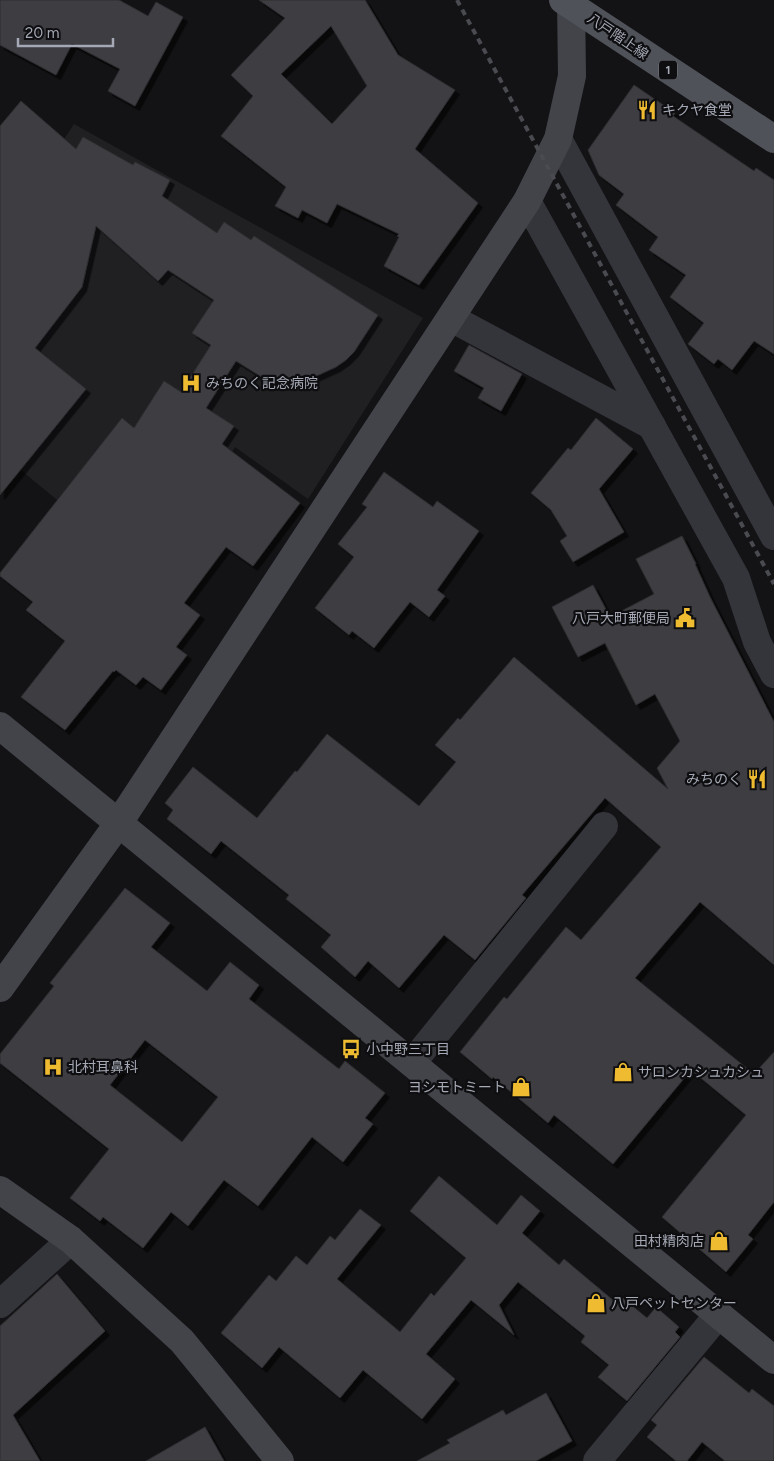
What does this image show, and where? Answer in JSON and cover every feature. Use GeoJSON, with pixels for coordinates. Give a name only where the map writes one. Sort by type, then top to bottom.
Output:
{"type":"FeatureCollection","features":[{"type":"Feature","properties":{"kind":"main road","name":"八戸階上線"},"geometry":{"type":"LineString","coordinates":[[568,1],[774,139]]}},
{"type":"Feature","properties":{"kind":"street"},"geometry":{"type":"LineString","coordinates":[[1,983],[118,824],[527,201],[558,139],[572,76],[568,1]]}},
{"type":"Feature","properties":{"kind":"street"},"geometry":{"type":"LineString","coordinates":[[558,139],[774,536]]}},
{"type":"Feature","properties":{"kind":"street"},"geometry":{"type":"LineString","coordinates":[[527,201],[736,578],[757,642],[774,674]]}},
{"type":"Feature","properties":{"kind":"street"},"geometry":{"type":"LineString","coordinates":[[450,318],[652,426]]}},
{"type":"Feature","properties":{"kind":"street"},"geometry":{"type":"LineString","coordinates":[[0,726],[774,1360]]}},
{"type":"Feature","properties":{"kind":"street"},"geometry":{"type":"LineString","coordinates":[[412,1063],[604,826]]}},
{"type":"Feature","properties":{"kind":"street"},"geometry":{"type":"LineString","coordinates":[[0,1190],[71,1240],[182,1342],[280,1461]]}},
{"type":"Feature","properties":{"kind":"street"},"geometry":{"type":"LineString","coordinates":[[0,1304],[71,1240]]}},
{"type":"Feature","properties":{"kind":"street"},"geometry":{"type":"LineString","coordinates":[[598,1461],[718,1314]]}},
{"type":"Feature","properties":{"kind":"shaded area","name":"みちのく記念病院"},"geometry":{"type":"Polygon","coordinates":[[[74,124],[423,318],[308,499],[235,447],[151,577],[0,453],[0,140],[42,173],[74,124]]]}},
{"type":"Feature","properties":{"kind":"building"},"geometry":{"type":"Polygon","coordinates":[[[0,0],[119,0],[148,16],[156,2],[183,17],[135,106],[108,91],[120,69],[72,44],[56,75],[0,45],[0,0]]]}},
{"type":"Feature","properties":{"kind":"building"},"geometry":{"type":"Polygon","coordinates":[[[259,0],[365,0],[398,55],[455,90],[415,149],[478,203],[419,285],[384,266],[399,234],[337,204],[327,223],[302,210],[298,218],[275,206],[286,187],[221,136],[253,96],[231,75],[285,18],[259,0]],[[331,26],[281,74],[332,124],[367,86],[331,26]]]}},
{"type":"Feature","properties":{"kind":"building"},"geometry":{"type":"Polygon","coordinates":[[[634,85],[675,113],[673,116],[754,171],[756,168],[774,180],[774,354],[754,341],[732,370],[718,359],[714,364],[688,344],[704,323],[670,297],[686,275],[649,250],[658,237],[616,205],[624,194],[599,175],[588,150],[634,85]]]}},
{"type":"Feature","properties":{"kind":"building","name":"みちのく記念病院"},"geometry":{"type":"Polygon","coordinates":[[[21,101],[76,149],[83,137],[133,165],[135,162],[170,180],[162,196],[217,233],[224,222],[251,240],[254,236],[378,315],[354,352],[346,360],[336,367],[312,378],[286,382],[274,381],[260,376],[236,361],[206,408],[234,426],[222,444],[300,503],[253,566],[226,547],[184,603],[200,615],[176,647],[187,655],[161,690],[143,677],[136,685],[116,670],[113,671],[65,730],[21,697],[65,641],[26,610],[33,602],[0,576],[0,573],[122,418],[134,428],[164,381],[181,392],[211,345],[192,333],[214,300],[168,270],[158,281],[96,226],[82,287],[35,348],[86,389],[0,495],[0,126],[21,101]]]}},
{"type":"Feature","properties":{"kind":"building"},"geometry":{"type":"Polygon","coordinates":[[[469,345],[522,374],[501,411],[478,398],[484,388],[454,371],[469,345]]]}},
{"type":"Feature","properties":{"kind":"building"},"geometry":{"type":"Polygon","coordinates":[[[596,418],[633,449],[599,489],[624,532],[573,562],[560,541],[567,536],[551,510],[531,493],[568,448],[571,450],[596,418]]]}},
{"type":"Feature","properties":{"kind":"building"},"geometry":{"type":"Polygon","coordinates":[[[384,472],[433,507],[437,501],[479,531],[437,590],[445,596],[429,617],[410,602],[374,648],[352,631],[349,635],[315,608],[354,557],[338,544],[367,507],[362,504],[384,472]]]}},
{"type":"Feature","properties":{"kind":"building"},"geometry":{"type":"Polygon","coordinates":[[[682,536],[710,597],[774,722],[774,965],[700,902],[635,978],[754,1074],[774,1052],[774,1202],[748,1235],[753,1239],[726,1272],[662,1217],[746,1115],[691,1070],[613,1164],[554,1115],[548,1123],[460,1052],[504,997],[507,999],[566,927],[581,940],[661,847],[605,798],[522,895],[526,898],[475,960],[444,935],[399,988],[368,961],[355,977],[321,947],[331,935],[286,899],[289,895],[221,841],[211,854],[167,819],[173,810],[165,803],[193,767],[257,818],[327,734],[419,806],[456,762],[435,745],[458,718],[460,720],[514,657],[668,789],[657,768],[680,741],[655,694],[636,705],[605,643],[578,657],[552,607],[593,585],[610,617],[654,594],[636,559],[682,536]]]}},
{"type":"Feature","properties":{"kind":"building"},"geometry":{"type":"Polygon","coordinates":[[[125,888],[170,923],[151,947],[207,991],[230,962],[259,985],[249,999],[339,1069],[345,1061],[385,1093],[365,1118],[373,1124],[343,1162],[312,1137],[258,1206],[224,1180],[188,1226],[171,1212],[143,1248],[103,1217],[100,1221],[70,1198],[109,1149],[0,1063],[0,1054],[54,986],[50,983],[125,888]],[[145,1040],[110,1085],[182,1142],[218,1097],[145,1040]]]}},
{"type":"Feature","properties":{"kind":"building"},"geometry":{"type":"Polygon","coordinates":[[[439,1176],[497,1225],[521,1195],[540,1211],[522,1233],[559,1265],[564,1259],[614,1301],[619,1295],[647,1318],[656,1307],[679,1327],[675,1332],[680,1337],[627,1401],[598,1377],[609,1365],[581,1342],[585,1336],[518,1282],[499,1305],[514,1335],[471,1300],[426,1354],[455,1379],[422,1419],[363,1370],[340,1398],[279,1347],[262,1368],[221,1333],[269,1275],[276,1281],[296,1256],[307,1265],[330,1236],[335,1240],[360,1209],[381,1225],[337,1279],[400,1332],[431,1293],[434,1296],[466,1258],[410,1211],[439,1176]]]}},
{"type":"Feature","properties":{"kind":"building"},"geometry":{"type":"Polygon","coordinates":[[[57,1274],[105,1331],[13,1415],[40,1461],[0,1461],[0,1326],[57,1274]]]}},
{"type":"Feature","properties":{"kind":"building"},"geometry":{"type":"Polygon","coordinates":[[[704,1357],[749,1393],[752,1389],[774,1406],[774,1461],[725,1461],[702,1442],[687,1461],[676,1461],[647,1437],[657,1425],[651,1420],[704,1357]]]}},
{"type":"Feature","properties":{"kind":"building"},"geometry":{"type":"Polygon","coordinates":[[[546,1393],[572,1441],[536,1461],[417,1461],[450,1443],[447,1440],[503,1410],[506,1415],[546,1393]]]}},
{"type":"Feature","properties":{"kind":"building"},"geometry":{"type":"Polygon","coordinates":[[[205,1427],[224,1461],[146,1461],[205,1427]]]}},
{"type":"Feature","properties":{"kind":"railway"},"geometry":{"type":"LineString","coordinates":[[457,0],[774,584]]}},
{"type":"Feature","properties":{"kind":"place","name":"キクヤ食堂"},"geometry":{"type":"Point","coordinates":[647,110]}},
{"type":"Feature","properties":{"kind":"place","name":"みちのく記念病院"},"geometry":{"type":"Point","coordinates":[191,383]}},
{"type":"Feature","properties":{"kind":"place","name":"八戸大町郵便局"},"geometry":{"type":"Point","coordinates":[685,618]}},
{"type":"Feature","properties":{"kind":"place","name":"みちのく"},"geometry":{"type":"Point","coordinates":[757,779]}},
{"type":"Feature","properties":{"kind":"place","name":"小中野三丁目"},"geometry":{"type":"Point","coordinates":[351,1049]}},
{"type":"Feature","properties":{"kind":"place","name":"北村耳鼻科"},"geometry":{"type":"Point","coordinates":[53,1067]}},
{"type":"Feature","properties":{"kind":"place","name":"サロンカシュカシュ"},"geometry":{"type":"Point","coordinates":[623,1072]}},
{"type":"Feature","properties":{"kind":"place","name":"ヨシモトミート"},"geometry":{"type":"Point","coordinates":[521,1087]}},
{"type":"Feature","properties":{"kind":"place","name":"田村精肉店"},"geometry":{"type":"Point","coordinates":[719,1241]}},
{"type":"Feature","properties":{"kind":"place","name":"八戸ペットセンター"},"geometry":{"type":"Point","coordinates":[596,1303]}}]}
